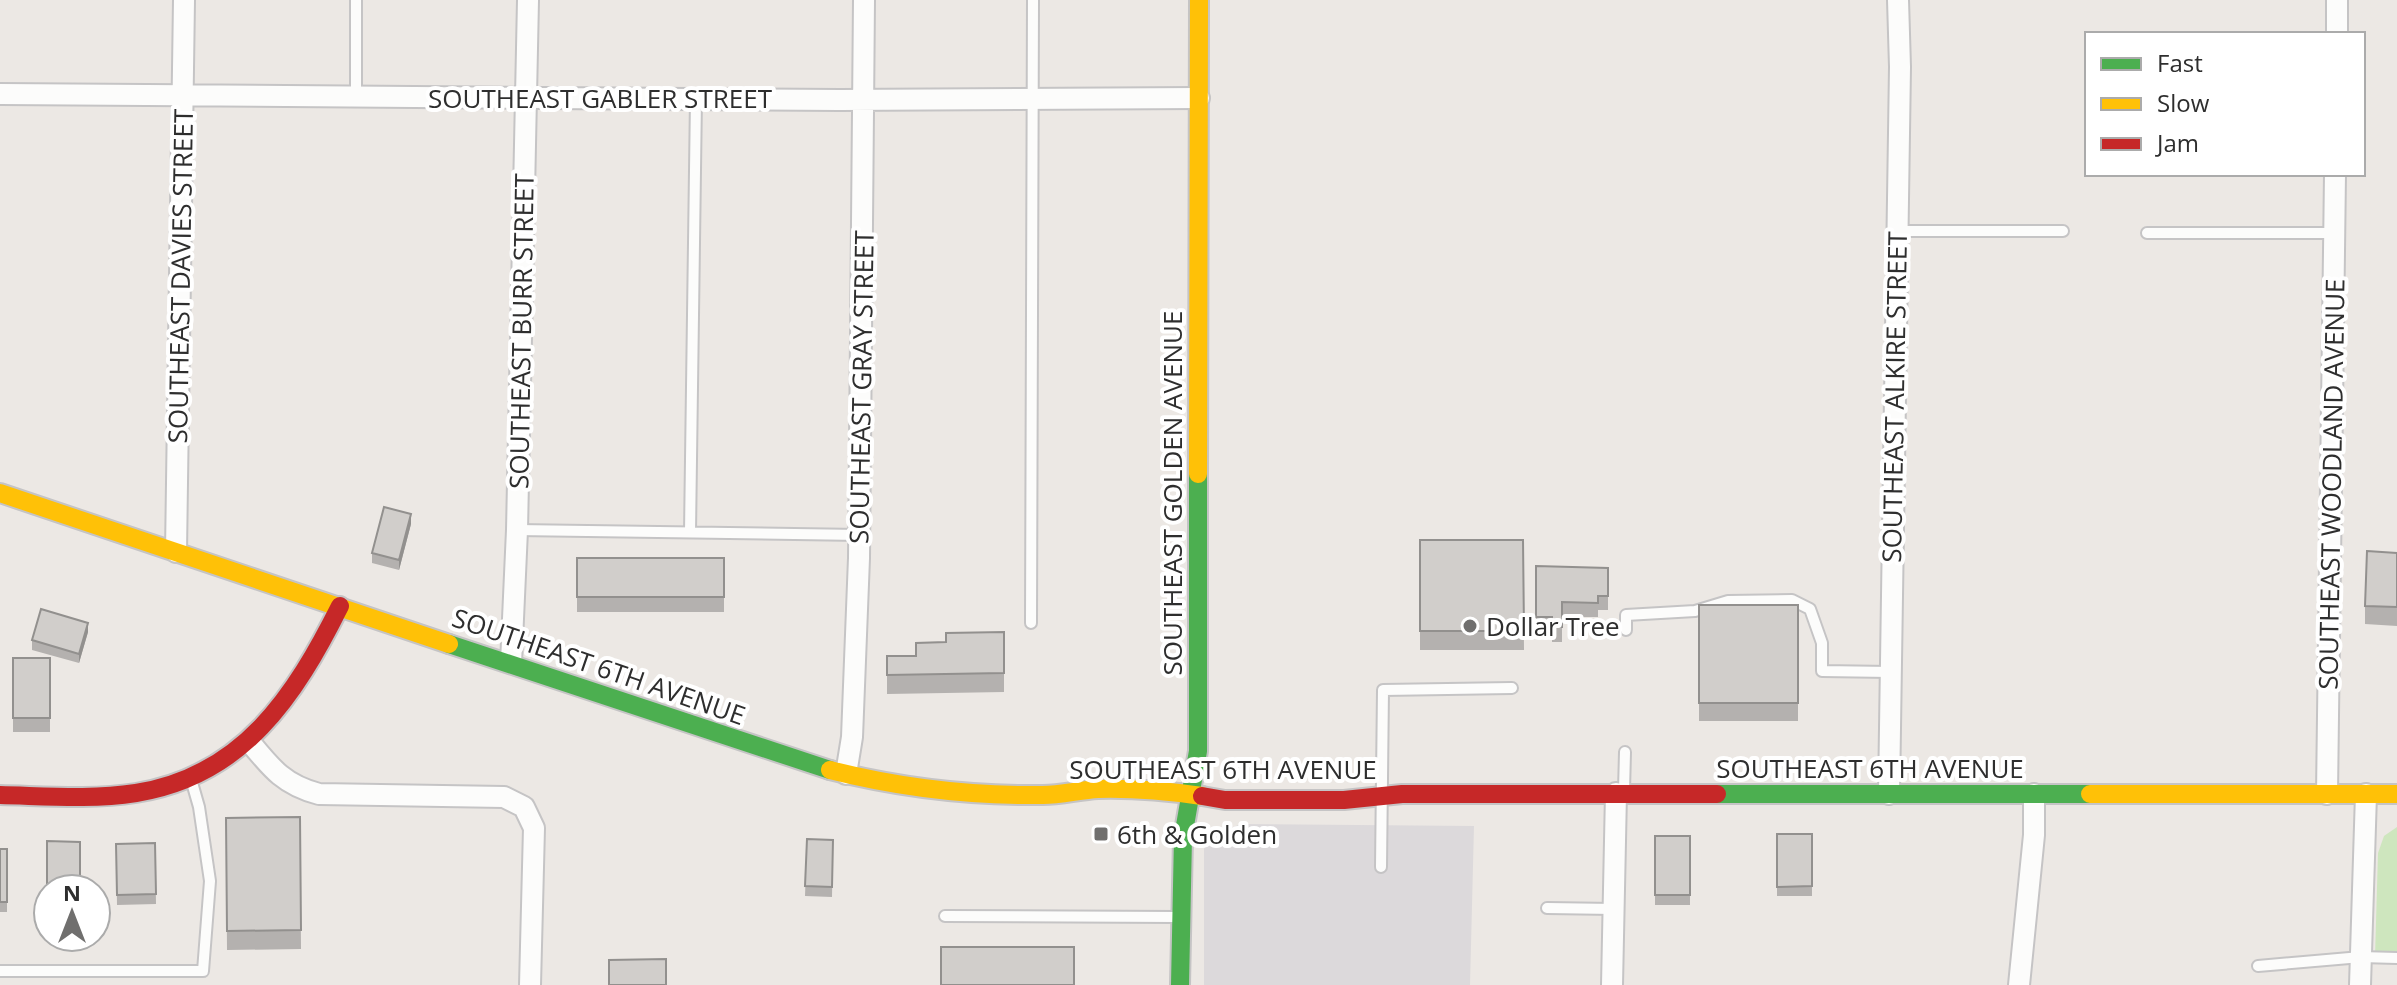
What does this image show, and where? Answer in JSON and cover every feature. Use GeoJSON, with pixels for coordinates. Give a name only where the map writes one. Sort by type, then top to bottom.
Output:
{"type":"FeatureCollection","features":[{"type":"Feature","properties":{"kind":"main road","name":"SOUTHEAST GOLDEN AVENUE"},"geometry":{"type":"LineString","coordinates":[[1180,985],[1183,837],[1198,736],[1199,0]]}},
{"type":"Feature","properties":{"kind":"main road","name":"SOUTHEAST 6TH AVENUE"},"geometry":{"type":"LineString","coordinates":[[0,493],[809,765],[925,790],[1046,795],[1095,789],[1156,789],[1225,800],[1620,793],[2397,794]]}},
{"type":"Feature","properties":{"kind":"main road"},"geometry":{"type":"LineString","coordinates":[[0,795],[119,795],[153,790],[191,777],[235,754],[303,678],[340,606]]}},
{"type":"Feature","properties":{"kind":"street","name":"SOUTHEAST DAVIES STREET"},"geometry":{"type":"LineString","coordinates":[[176,552],[184,0]]}},
{"type":"Feature","properties":{"kind":"street","name":"SOUTHEAST BURR STREET"},"geometry":{"type":"LineString","coordinates":[[511,663],[517,530],[528,0]]}},
{"type":"Feature","properties":{"kind":"street","name":"SOUTHEAST GRAY STREET"},"geometry":{"type":"LineString","coordinates":[[846,774],[852,737],[860,535],[864,0]]}},
{"type":"Feature","properties":{"kind":"street","name":"SOUTHEAST ALKIRE STREET"},"geometry":{"type":"LineString","coordinates":[[1889,794],[1900,67],[1898,0]]}},
{"type":"Feature","properties":{"kind":"street"},"geometry":{"type":"LineString","coordinates":[[2337,0],[2337,32]]}},
{"type":"Feature","properties":{"kind":"street","name":"SOUTHEAST GABLER STREET"},"geometry":{"type":"LineString","coordinates":[[0,94],[864,100],[1199,98]]}},
{"type":"Feature","properties":{"kind":"street","name":"SOUTHEAST WOODLAND AVENUE"},"geometry":{"type":"LineString","coordinates":[[2327,794],[2335,176]]}},
{"type":"Feature","properties":{"kind":"street"},"geometry":{"type":"LineString","coordinates":[[249,741],[272,769],[293,786],[319,794],[504,797],[524,807],[534,828],[530,985]]}},
{"type":"Feature","properties":{"kind":"street"},"geometry":{"type":"LineString","coordinates":[[1612,985],[1620,793]]}},
{"type":"Feature","properties":{"kind":"street"},"geometry":{"type":"LineString","coordinates":[[2019,985],[2034,835],[2034,794]]}},
{"type":"Feature","properties":{"kind":"street"},"geometry":{"type":"LineString","coordinates":[[2360,985],[2366,794]]}},
{"type":"Feature","properties":{"kind":"lane"},"geometry":{"type":"LineString","coordinates":[[356,0],[356,97]]}},
{"type":"Feature","properties":{"kind":"lane"},"geometry":{"type":"LineString","coordinates":[[1031,623],[1033,0]]}},
{"type":"Feature","properties":{"kind":"lane"},"geometry":{"type":"LineString","coordinates":[[690,532],[696,98]]}},
{"type":"Feature","properties":{"kind":"lane"},"geometry":{"type":"LineString","coordinates":[[1897,231],[2063,231]]}},
{"type":"Feature","properties":{"kind":"lane"},"geometry":{"type":"LineString","coordinates":[[2147,233],[2334,233]]}},
{"type":"Feature","properties":{"kind":"lane"},"geometry":{"type":"LineString","coordinates":[[517,530],[860,535]]}},
{"type":"Feature","properties":{"kind":"lane"},"geometry":{"type":"LineString","coordinates":[[1626,630],[1626,615],[1695,611],[1728,601],[1792,600],[1810,609],[1822,643],[1822,671],[1890,672]]}},
{"type":"Feature","properties":{"kind":"lane"},"geometry":{"type":"LineString","coordinates":[[1381,867],[1383,690],[1512,688]]}},
{"type":"Feature","properties":{"kind":"lane"},"geometry":{"type":"LineString","coordinates":[[1620,793],[1625,752]]}},
{"type":"Feature","properties":{"kind":"lane"},"geometry":{"type":"LineString","coordinates":[[0,971],[203,971],[210,881],[199,807],[191,777]]}},
{"type":"Feature","properties":{"kind":"lane"},"geometry":{"type":"LineString","coordinates":[[1547,908],[1614,909]]}},
{"type":"Feature","properties":{"kind":"lane"},"geometry":{"type":"LineString","coordinates":[[945,916],[1180,917]]}},
{"type":"Feature","properties":{"kind":"lane"},"geometry":{"type":"LineString","coordinates":[[2258,966],[2361,957],[2397,958]]}},
{"type":"Feature","properties":{"kind":"shaded area"},"geometry":{"type":"Polygon","coordinates":[[[1241,824],[1474,826],[1470,985],[1204,985],[1204,849],[1210,836],[1241,824]]]}},
{"type":"Feature","properties":{"kind":"green space"},"geometry":{"type":"Polygon","coordinates":[[[2397,827],[2397,958],[2375,957],[2378,853],[2384,836],[2397,827]]]}},
{"type":"Feature","properties":{"kind":"building"},"geometry":{"type":"Polygon","coordinates":[[[384,507],[411,514],[399,560],[372,553],[384,507]]]}},
{"type":"Feature","properties":{"kind":"building"},"geometry":{"type":"Polygon","coordinates":[[[1420,540],[1523,540],[1524,631],[1420,631],[1420,540]]]}},
{"type":"Feature","properties":{"kind":"building"},"geometry":{"type":"Polygon","coordinates":[[[2367,551],[2397,553],[2397,607],[2365,606],[2367,551]]]}},
{"type":"Feature","properties":{"kind":"building"},"geometry":{"type":"Polygon","coordinates":[[[577,558],[724,558],[724,597],[577,597],[577,558]]]}},
{"type":"Feature","properties":{"kind":"building"},"geometry":{"type":"Polygon","coordinates":[[[1536,566],[1608,568],[1608,596],[1598,596],[1598,603],[1562,602],[1562,627],[1552,627],[1552,617],[1536,617],[1536,566]]]}},
{"type":"Feature","properties":{"kind":"building"},"geometry":{"type":"Polygon","coordinates":[[[1699,605],[1798,605],[1798,703],[1699,703],[1699,605]]]}},
{"type":"Feature","properties":{"kind":"building"},"geometry":{"type":"Polygon","coordinates":[[[41,609],[88,623],[79,654],[32,640],[41,609]]]}},
{"type":"Feature","properties":{"kind":"building"},"geometry":{"type":"Polygon","coordinates":[[[1004,632],[1004,673],[887,675],[887,656],[916,656],[916,643],[946,642],[946,633],[1004,632]]]}},
{"type":"Feature","properties":{"kind":"building"},"geometry":{"type":"Polygon","coordinates":[[[13,658],[50,658],[50,718],[13,718],[13,658]]]}},
{"type":"Feature","properties":{"kind":"building"},"geometry":{"type":"Polygon","coordinates":[[[300,817],[301,930],[227,931],[226,818],[300,817]]]}},
{"type":"Feature","properties":{"kind":"building"},"geometry":{"type":"Polygon","coordinates":[[[1777,834],[1812,834],[1812,886],[1777,887],[1777,834]]]}},
{"type":"Feature","properties":{"kind":"building"},"geometry":{"type":"Polygon","coordinates":[[[1655,836],[1690,836],[1690,895],[1655,895],[1655,836]]]}},
{"type":"Feature","properties":{"kind":"building"},"geometry":{"type":"Polygon","coordinates":[[[807,839],[833,840],[832,887],[805,886],[807,839]]]}},
{"type":"Feature","properties":{"kind":"building"},"geometry":{"type":"Polygon","coordinates":[[[47,841],[80,842],[80,873],[47,873],[47,841]]]}},
{"type":"Feature","properties":{"kind":"building"},"geometry":{"type":"Polygon","coordinates":[[[155,843],[156,894],[117,895],[116,844],[155,843]]]}},
{"type":"Feature","properties":{"kind":"building"},"geometry":{"type":"Polygon","coordinates":[[[0,849],[7,849],[7,902],[0,902],[0,849]]]}},
{"type":"Feature","properties":{"kind":"building"},"geometry":{"type":"Polygon","coordinates":[[[941,947],[1074,947],[1074,985],[941,985],[941,947]]]}},
{"type":"Feature","properties":{"kind":"building"},"geometry":{"type":"Polygon","coordinates":[[[666,959],[666,985],[609,985],[609,960],[666,959]]]}},
{"type":"Feature","properties":{"kind":"traffic: fast"},"geometry":{"type":"LineString","coordinates":[[1180,985],[1183,837],[1198,751],[1198,474]]}},
{"type":"Feature","properties":{"kind":"traffic: fast"},"geometry":{"type":"LineString","coordinates":[[449,644],[830,770]]}},
{"type":"Feature","properties":{"kind":"traffic: fast"},"geometry":{"type":"LineString","coordinates":[[1717,794],[2090,794]]}},
{"type":"Feature","properties":{"kind":"traffic: slow"},"geometry":{"type":"LineString","coordinates":[[1198,474],[1199,0]]}},
{"type":"Feature","properties":{"kind":"traffic: slow"},"geometry":{"type":"LineString","coordinates":[[0,493],[449,644]]}},
{"type":"Feature","properties":{"kind":"traffic: slow"},"geometry":{"type":"LineString","coordinates":[[830,770],[909,786],[989,794],[1043,795],[1124,789],[1202,796]]}},
{"type":"Feature","properties":{"kind":"traffic: slow"},"geometry":{"type":"LineString","coordinates":[[2090,794],[2397,794]]}},
{"type":"Feature","properties":{"kind":"traffic: jam"},"geometry":{"type":"LineString","coordinates":[[0,795],[68,797],[136,793],[174,784],[207,769],[236,750],[284,700],[340,606]]}},
{"type":"Feature","properties":{"kind":"traffic: jam"},"geometry":{"type":"LineString","coordinates":[[1202,796],[1225,800],[1344,800],[1402,794],[1717,794]]}},
{"type":"Feature","properties":{"kind":"place","name":"Dollar Tree"},"geometry":{"type":"Point","coordinates":[1470,626]}},
{"type":"Feature","properties":{"kind":"place","name":"6th & Golden"},"geometry":{"type":"Point","coordinates":[1101,834]}}]}
